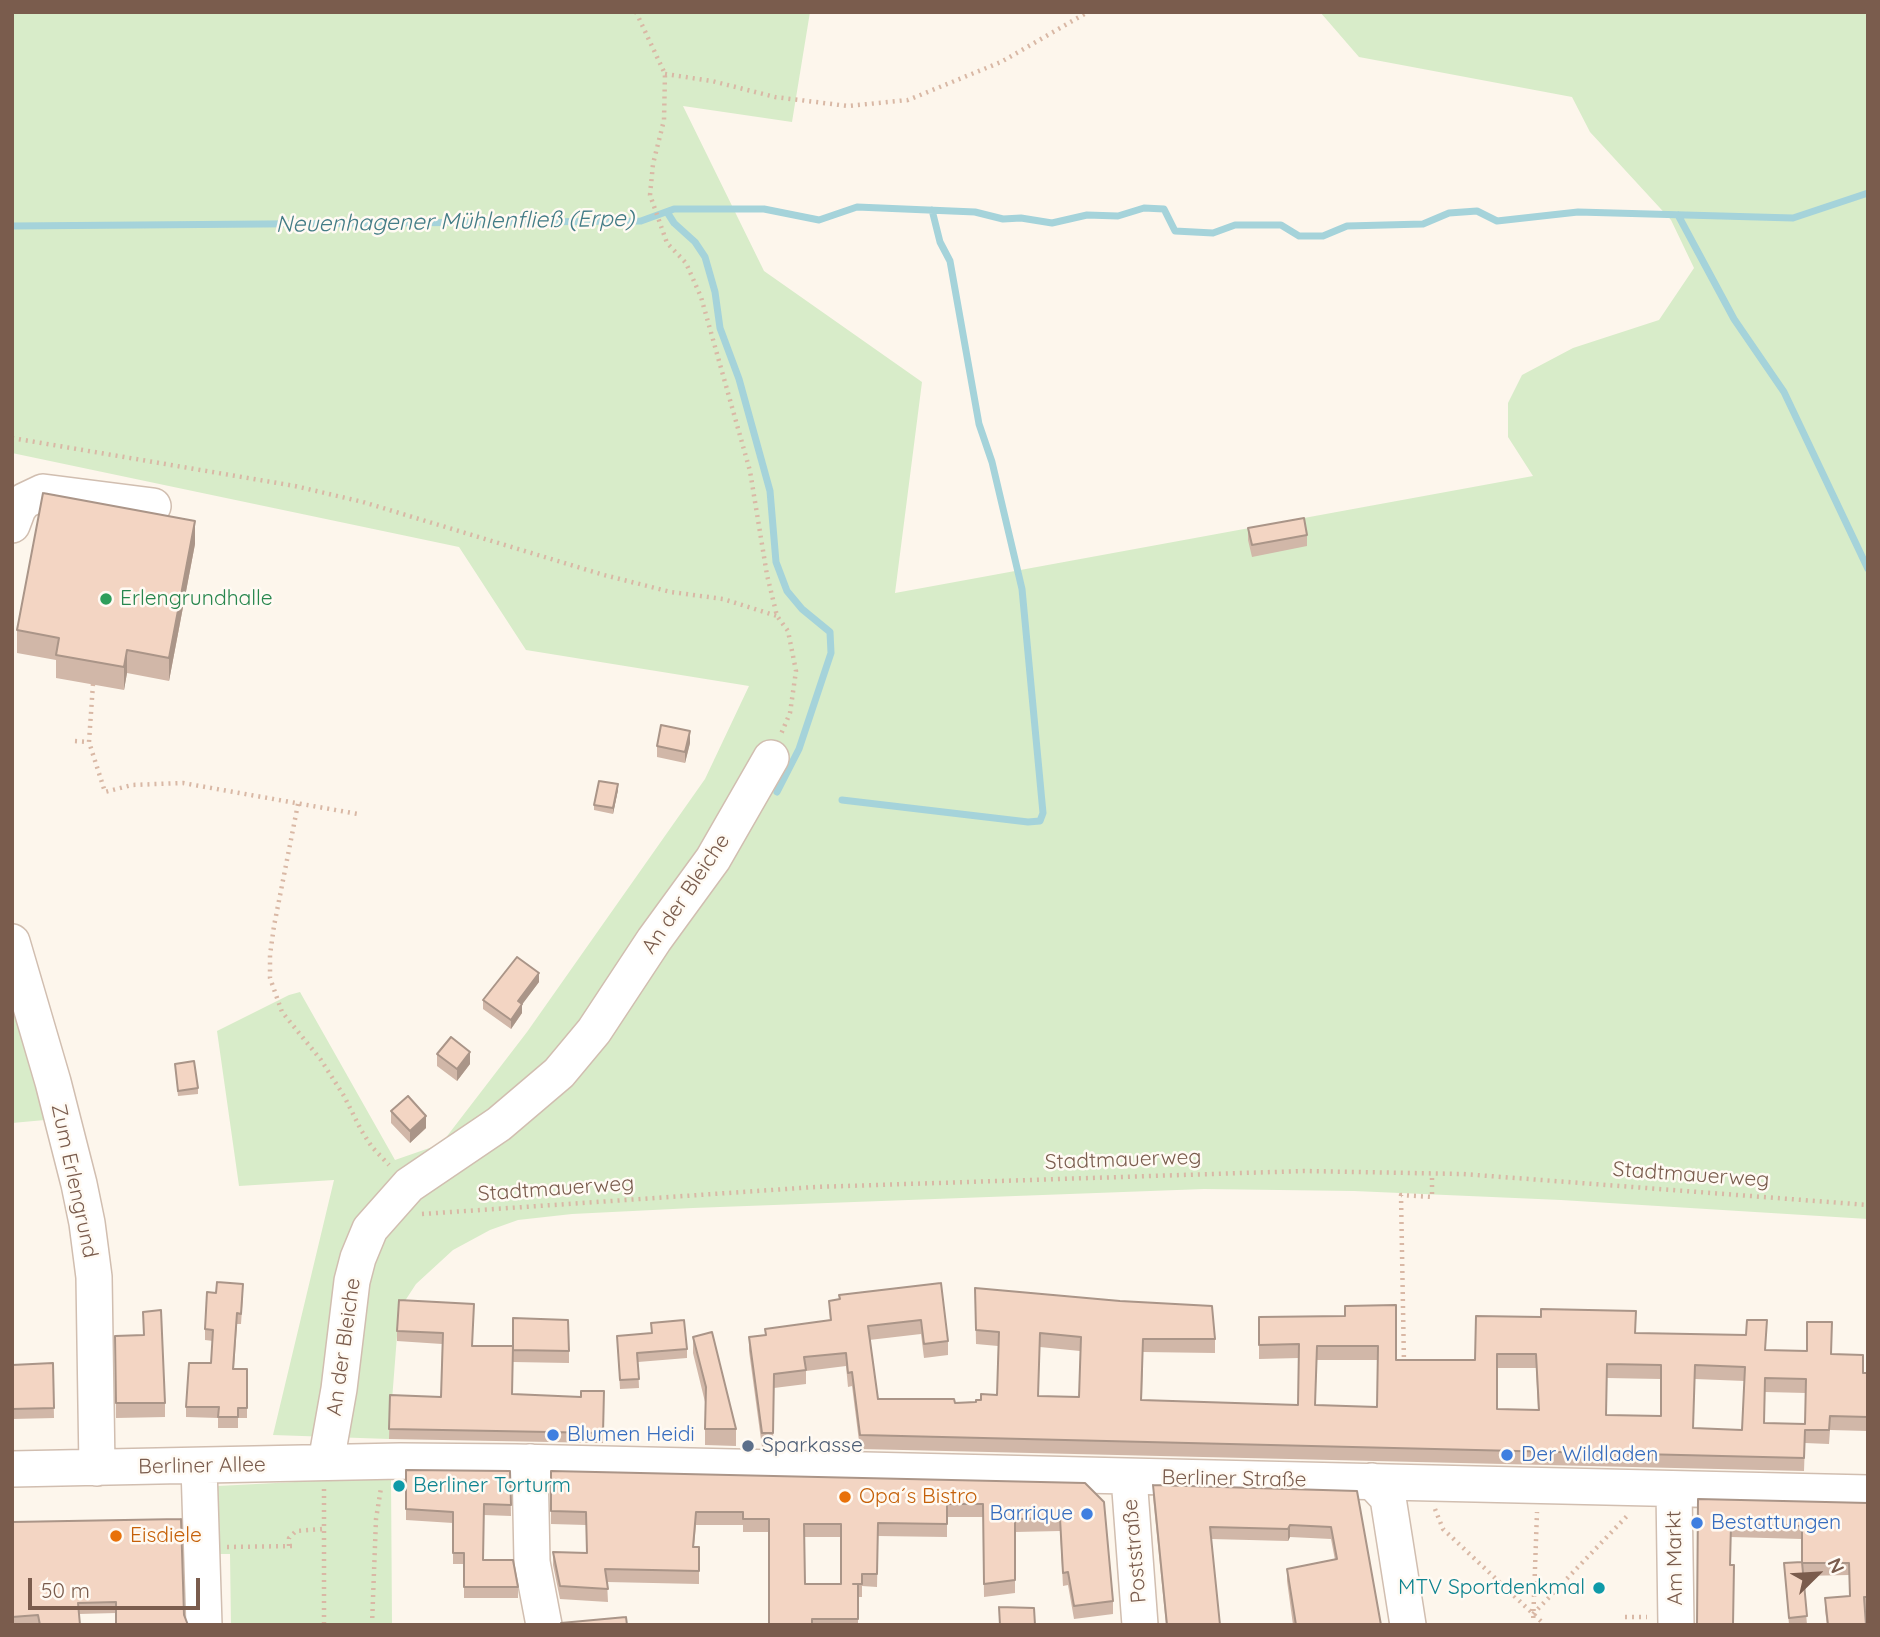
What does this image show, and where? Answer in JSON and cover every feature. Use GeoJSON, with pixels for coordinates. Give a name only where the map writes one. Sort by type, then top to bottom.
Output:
{"type":"FeatureCollection","features":[{"type":"Feature","properties":{"kind":"street"},"geometry":{"type":"LineString","coordinates":[[12,525],[24,501],[43,492],[153,506]]}},
{"type":"Feature","properties":{"kind":"street","name":"An der Bleiche"},"geometry":{"type":"LineString","coordinates":[[325,1469],[352,1280],[370,1229],[415,1200],[559,1073],[594,1031],[654,940],[713,859],[771,758]]}},
{"type":"Feature","properties":{"kind":"street","name":"Zum Erlengrund"},"geometry":{"type":"LineString","coordinates":[[12,942],[53,1082],[87,1223],[94,1277],[97,1468]]}},
{"type":"Feature","properties":{"kind":"street"},"geometry":{"type":"LineString","coordinates":[[530,1462],[532,1563],[544,1625]]}},
{"type":"Feature","properties":{"kind":"street","name":"Berliner Straße"},"geometry":{"type":"LineString","coordinates":[[386,1469],[530,1462],[1868,1493]]}},
{"type":"Feature","properties":{"kind":"street"},"geometry":{"type":"LineString","coordinates":[[199,1466],[204,1625]]}},
{"type":"Feature","properties":{"kind":"street","name":"Berliner Allee"},"geometry":{"type":"LineString","coordinates":[[12,1469],[199,1466],[386,1469]]}},
{"type":"Feature","properties":{"kind":"street","name":"Poststraße"},"geometry":{"type":"LineString","coordinates":[[1129,1477],[1140,1625]]}},
{"type":"Feature","properties":{"kind":"street"},"geometry":{"type":"LineString","coordinates":[[1372,1481],[1388,1498],[1408,1625]]}},
{"type":"Feature","properties":{"kind":"street","name":"Am Markt"},"geometry":{"type":"LineString","coordinates":[[1661,1621],[1674,1490]]}},
{"type":"Feature","properties":{"kind":"path"},"geometry":{"type":"LineString","coordinates":[[636,12],[665,74],[664,120],[653,164],[650,195],[667,243],[686,263],[701,297],[750,471],[767,575],[778,616],[788,631],[796,671],[790,713],[771,758]]}},
{"type":"Feature","properties":{"kind":"path"},"geometry":{"type":"LineString","coordinates":[[665,74],[712,81],[775,97],[848,106],[908,100],[1001,62],[1088,12]]}},
{"type":"Feature","properties":{"kind":"path"},"geometry":{"type":"LineString","coordinates":[[12,438],[295,486],[363,502],[604,575],[670,592],[723,599],[778,616]]}},
{"type":"Feature","properties":{"kind":"path"},"geometry":{"type":"LineString","coordinates":[[93,684],[89,742],[105,792],[132,785],[183,783],[358,814]]}},
{"type":"Feature","properties":{"kind":"path"},"geometry":{"type":"LineString","coordinates":[[75,741],[89,742]]}},
{"type":"Feature","properties":{"kind":"path"},"geometry":{"type":"LineString","coordinates":[[298,804],[270,955],[270,978],[275,998],[282,1012],[333,1079],[372,1147],[415,1200]]}},
{"type":"Feature","properties":{"kind":"path","name":"Stadtmauerweg"},"geometry":{"type":"LineString","coordinates":[[415,1200],[1292,1171],[1463,1174],[1868,1205]]}},
{"type":"Feature","properties":{"kind":"path"},"geometry":{"type":"LineString","coordinates":[[1405,1371],[1401,1195],[1432,1197],[1432,1173]]}},
{"type":"Feature","properties":{"kind":"path"},"geometry":{"type":"LineString","coordinates":[[324,1625],[325,1469]]}},
{"type":"Feature","properties":{"kind":"path"},"geometry":{"type":"LineString","coordinates":[[372,1625],[376,1519],[386,1469]]}},
{"type":"Feature","properties":{"kind":"path"},"geometry":{"type":"LineString","coordinates":[[1533,1625],[1538,1486]]}},
{"type":"Feature","properties":{"kind":"path"},"geometry":{"type":"LineString","coordinates":[[1433,1502],[1443,1529],[1545,1625]]}},
{"type":"Feature","properties":{"kind":"path"},"geometry":{"type":"LineString","coordinates":[[1533,1614],[1632,1510]]}},
{"type":"Feature","properties":{"kind":"path"},"geometry":{"type":"LineString","coordinates":[[229,1547],[292,1546],[289,1538],[296,1531],[323,1529]]}},
{"type":"Feature","properties":{"kind":"path"},"geometry":{"type":"LineString","coordinates":[[1626,1617],[1661,1621]]}},
{"type":"Feature","properties":{"kind":"green space"},"geometry":{"type":"Polygon","coordinates":[[[12,12],[810,12],[792,122],[683,106],[764,271],[922,382],[895,593],[1533,476],[1508,437],[1508,403],[1522,375],[1573,348],[1659,320],[1694,268],[1671,220],[1590,132],[1572,97],[1359,57],[1320,12],[1868,12],[1868,1219],[1561,1200],[1354,1191],[1204,1189],[693,1208],[572,1214],[518,1220],[490,1230],[453,1250],[416,1284],[399,1310],[389,1439],[273,1435],[334,1180],[239,1186],[217,1031],[300,992],[395,1160],[441,1144],[527,1032],[705,779],[749,686],[526,650],[459,547],[12,453],[12,12]]]}},
{"type":"Feature","properties":{"kind":"green space"},"geometry":{"type":"Polygon","coordinates":[[[12,994],[45,1120],[12,1123],[12,994]]]}},
{"type":"Feature","properties":{"kind":"green space"},"geometry":{"type":"Polygon","coordinates":[[[391,1477],[392,1625],[231,1625],[230,1554],[212,1554],[211,1495],[218,1486],[391,1477]]]}},
{"type":"Feature","properties":{"kind":"building","name":"Erlengrundhalle"},"geometry":{"type":"Polygon","coordinates":[[[43,493],[195,521],[169,658],[127,650],[124,667],[56,655],[59,638],[17,630],[43,493]]]}},
{"type":"Feature","properties":{"kind":"building"},"geometry":{"type":"Polygon","coordinates":[[[1304,518],[1307,535],[1252,545],[1248,528],[1304,518]]]}},
{"type":"Feature","properties":{"kind":"building"},"geometry":{"type":"Polygon","coordinates":[[[661,725],[690,731],[685,752],[657,746],[661,725]]]}},
{"type":"Feature","properties":{"kind":"building"},"geometry":{"type":"Polygon","coordinates":[[[599,781],[618,784],[613,808],[594,805],[599,781]]]}},
{"type":"Feature","properties":{"kind":"building"},"geometry":{"type":"Polygon","coordinates":[[[517,957],[539,973],[518,1001],[522,1004],[511,1020],[483,1000],[517,957]]]}},
{"type":"Feature","properties":{"kind":"building"},"geometry":{"type":"Polygon","coordinates":[[[451,1037],[470,1052],[457,1069],[437,1054],[451,1037]]]}},
{"type":"Feature","properties":{"kind":"building"},"geometry":{"type":"Polygon","coordinates":[[[194,1061],[198,1088],[178,1091],[175,1064],[194,1061]]]}},
{"type":"Feature","properties":{"kind":"building"},"geometry":{"type":"Polygon","coordinates":[[[408,1096],[426,1116],[410,1131],[391,1111],[408,1096]]]}},
{"type":"Feature","properties":{"kind":"building"},"geometry":{"type":"Polygon","coordinates":[[[217,1282],[243,1284],[241,1314],[237,1313],[233,1369],[247,1369],[247,1408],[238,1408],[238,1417],[218,1417],[219,1407],[186,1407],[189,1363],[211,1363],[213,1330],[205,1329],[207,1292],[216,1293],[217,1282]]]}},
{"type":"Feature","properties":{"kind":"building"},"geometry":{"type":"Polygon","coordinates":[[[941,1283],[948,1341],[924,1344],[921,1320],[868,1326],[878,1399],[954,1399],[955,1403],[976,1402],[981,1400],[981,1394],[997,1395],[999,1332],[976,1330],[975,1288],[1212,1306],[1215,1339],[1143,1339],[1141,1400],[1298,1405],[1299,1344],[1259,1345],[1259,1317],[1345,1316],[1345,1306],[1396,1305],[1396,1360],[1475,1360],[1476,1316],[1541,1317],[1541,1309],[1636,1311],[1635,1333],[1746,1335],[1747,1320],[1767,1320],[1765,1350],[1807,1351],[1807,1322],[1832,1322],[1831,1354],[1863,1355],[1863,1373],[1868,1373],[1868,1417],[1830,1416],[1829,1430],[1805,1430],[1804,1458],[860,1435],[852,1372],[848,1373],[846,1353],[804,1357],[806,1370],[774,1374],[773,1433],[762,1433],[749,1337],[766,1335],[765,1329],[831,1320],[829,1301],[840,1299],[839,1295],[941,1283]],[[1040,1333],[1038,1396],[1079,1397],[1081,1337],[1040,1333]],[[1317,1346],[1315,1405],[1377,1407],[1378,1346],[1317,1346]],[[1497,1354],[1497,1409],[1539,1410],[1536,1354],[1497,1354]],[[1607,1364],[1606,1415],[1661,1416],[1661,1365],[1607,1364]],[[1695,1365],[1693,1428],[1742,1430],[1745,1367],[1695,1365]],[[1765,1378],[1764,1423],[1805,1424],[1806,1379],[1765,1378]]]}},
{"type":"Feature","properties":{"kind":"building"},"geometry":{"type":"Polygon","coordinates":[[[399,1300],[474,1304],[472,1346],[513,1346],[512,1394],[581,1397],[581,1391],[604,1391],[603,1433],[389,1429],[390,1395],[441,1397],[443,1333],[397,1331],[399,1300]]]}},
{"type":"Feature","properties":{"kind":"building"},"geometry":{"type":"Polygon","coordinates":[[[161,1310],[165,1403],[116,1403],[115,1336],[144,1335],[143,1312],[161,1310]]]}},
{"type":"Feature","properties":{"kind":"building"},"geometry":{"type":"Polygon","coordinates":[[[513,1318],[568,1320],[569,1351],[513,1350],[513,1318]]]}},
{"type":"Feature","properties":{"kind":"building"},"geometry":{"type":"Polygon","coordinates":[[[684,1320],[687,1349],[637,1353],[639,1379],[620,1380],[617,1336],[652,1333],[651,1323],[684,1320]]]}},
{"type":"Feature","properties":{"kind":"building"},"geometry":{"type":"Polygon","coordinates":[[[712,1332],[736,1429],[705,1429],[706,1387],[693,1337],[712,1332]]]}},
{"type":"Feature","properties":{"kind":"building"},"geometry":{"type":"Polygon","coordinates":[[[53,1363],[54,1408],[12,1409],[12,1365],[53,1363]]]}},
{"type":"Feature","properties":{"kind":"building"},"geometry":{"type":"Polygon","coordinates":[[[406,1470],[510,1471],[511,1505],[484,1504],[483,1560],[513,1560],[518,1587],[464,1587],[464,1553],[453,1553],[453,1512],[406,1509],[406,1470]]]}},
{"type":"Feature","properties":{"kind":"building"},"geometry":{"type":"Polygon","coordinates":[[[551,1471],[1085,1483],[1104,1502],[1113,1601],[1074,1606],[1068,1572],[1063,1573],[1060,1518],[1015,1519],[1015,1580],[984,1584],[983,1504],[947,1504],[947,1524],[878,1523],[877,1574],[862,1574],[862,1584],[858,1584],[858,1619],[812,1619],[812,1625],[769,1625],[769,1519],[743,1519],[743,1512],[696,1512],[693,1547],[699,1547],[699,1571],[605,1569],[608,1589],[560,1586],[553,1552],[587,1553],[586,1512],[551,1511],[551,1471]],[[804,1524],[805,1584],[841,1584],[841,1524],[804,1524]]]}},
{"type":"Feature","properties":{"kind":"building"},"geometry":{"type":"Polygon","coordinates":[[[1153,1485],[1357,1491],[1381,1625],[1296,1625],[1287,1569],[1337,1559],[1331,1527],[1290,1525],[1288,1529],[1210,1527],[1220,1625],[1167,1625],[1153,1485]]]}},
{"type":"Feature","properties":{"kind":"building"},"geometry":{"type":"Polygon","coordinates":[[[1698,1499],[1868,1503],[1868,1597],[1864,1597],[1866,1625],[1828,1625],[1825,1598],[1850,1596],[1849,1563],[1802,1563],[1802,1526],[1731,1524],[1730,1565],[1734,1565],[1733,1625],[1697,1625],[1698,1499]]]}},
{"type":"Feature","properties":{"kind":"building"},"geometry":{"type":"Polygon","coordinates":[[[181,1519],[184,1615],[188,1625],[116,1625],[116,1602],[78,1603],[80,1625],[40,1625],[38,1615],[12,1617],[12,1522],[181,1519]]]}},
{"type":"Feature","properties":{"kind":"building"},"geometry":{"type":"Polygon","coordinates":[[[1802,1562],[1807,1616],[1789,1618],[1784,1563],[1802,1562]]]}},
{"type":"Feature","properties":{"kind":"building"},"geometry":{"type":"Polygon","coordinates":[[[999,1607],[1034,1608],[1035,1625],[1000,1625],[999,1607]]]}},
{"type":"Feature","properties":{"kind":"building"},"geometry":{"type":"Polygon","coordinates":[[[626,1617],[627,1625],[560,1625],[561,1623],[626,1617]]]}},
{"type":"Feature","properties":{"kind":"waterway","name":"Neuenhagener Mühlenfließ (Erpe)"},"geometry":{"type":"LineString","coordinates":[[12,226],[641,221],[674,209],[764,209],[819,220],[857,207],[975,212],[1003,219],[1021,218],[1052,223],[1087,215],[1118,216],[1144,208],[1164,209],[1175,231],[1213,233],[1235,225],[1281,225],[1299,236],[1323,236],[1347,226],[1423,224],[1449,213],[1477,211],[1497,221],[1578,212],[1793,218],[1868,193]]}},
{"type":"Feature","properties":{"kind":"waterway"},"geometry":{"type":"LineString","coordinates":[[842,800],[1028,822],[1040,821],[1043,813],[1022,589],[992,462],[979,424],[950,261],[940,242],[932,210]]}},
{"type":"Feature","properties":{"kind":"waterway"},"geometry":{"type":"LineString","coordinates":[[667,212],[705,257],[715,292],[720,328],[739,379],[770,491],[776,562],[787,591],[802,609],[830,632],[831,653],[799,749],[777,792]]}},
{"type":"Feature","properties":{"kind":"waterway"},"geometry":{"type":"LineString","coordinates":[[1678,215],[1734,319],[1784,392],[1868,569]]}},
{"type":"Feature","properties":{"kind":"place","name":"Erlengrundhalle"},"geometry":{"type":"Point","coordinates":[106,599]}},
{"type":"Feature","properties":{"kind":"place","name":"Blumen Heidi"},"geometry":{"type":"Point","coordinates":[553,1435]}},
{"type":"Feature","properties":{"kind":"place","name":"Sparkasse"},"geometry":{"type":"Point","coordinates":[748,1446]}},
{"type":"Feature","properties":{"kind":"place","name":"Der Wildladen"},"geometry":{"type":"Point","coordinates":[1507,1455]}},
{"type":"Feature","properties":{"kind":"place","name":"Berliner Torturm"},"geometry":{"type":"Point","coordinates":[399,1486]}},
{"type":"Feature","properties":{"kind":"place","name":"Opa´s Bistro"},"geometry":{"type":"Point","coordinates":[845,1497]}},
{"type":"Feature","properties":{"kind":"place","name":"Barrique"},"geometry":{"type":"Point","coordinates":[1087,1514]}},
{"type":"Feature","properties":{"kind":"place","name":"Bestattungen"},"geometry":{"type":"Point","coordinates":[1697,1523]}},
{"type":"Feature","properties":{"kind":"place","name":"Eisdiele"},"geometry":{"type":"Point","coordinates":[116,1536]}},
{"type":"Feature","properties":{"kind":"place","name":"MTV Sportdenkmal"},"geometry":{"type":"Point","coordinates":[1599,1588]}}]}
